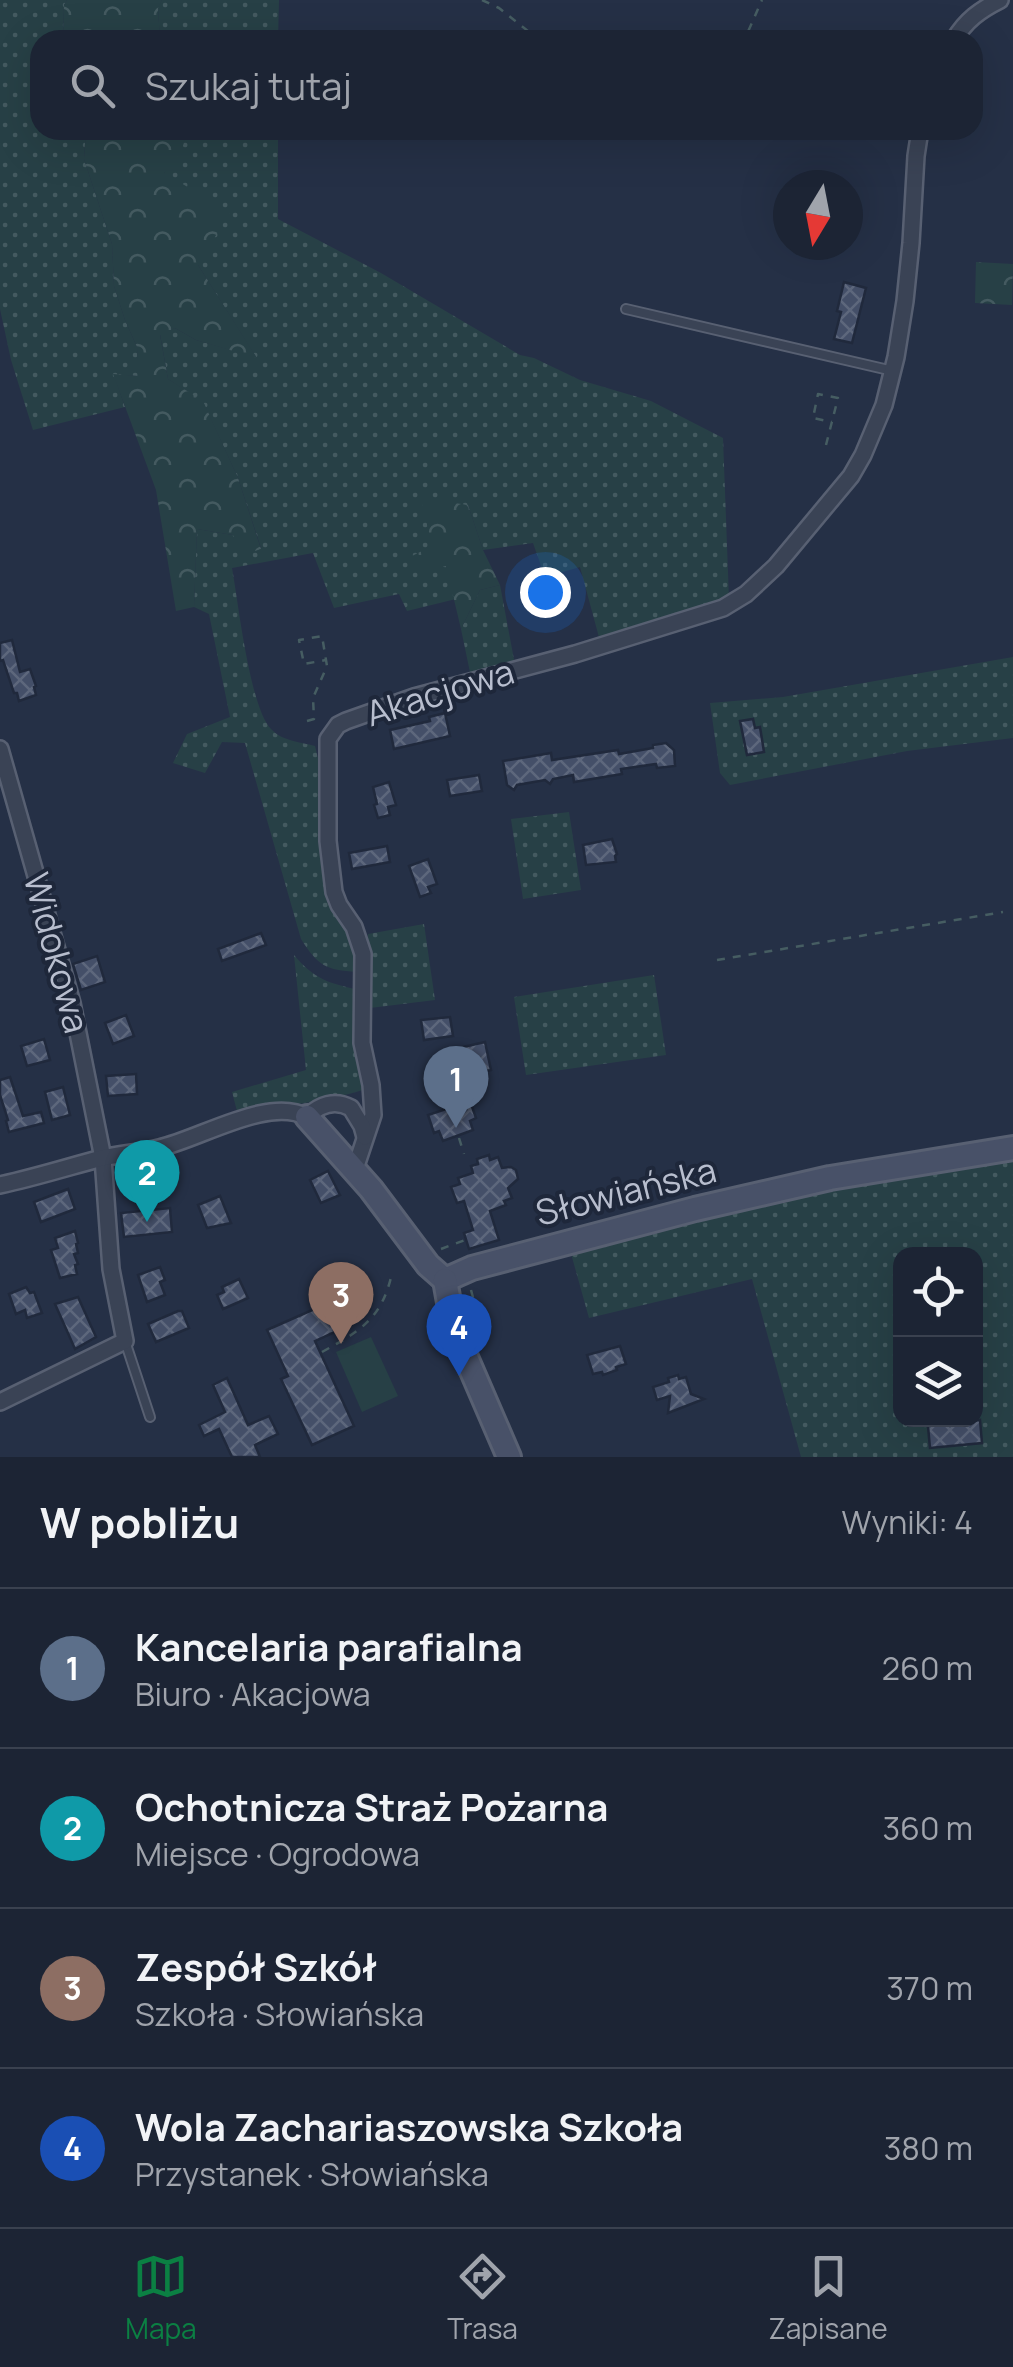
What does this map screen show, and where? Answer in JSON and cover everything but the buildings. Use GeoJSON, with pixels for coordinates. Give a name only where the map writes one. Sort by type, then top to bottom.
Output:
{"type":"FeatureCollection","features":[{"type":"Feature","properties":{"kind":"street"},"geometry":{"type":"LineString","coordinates":[[961,30],[969,19],[1000,0]]}},
{"type":"Feature","properties":{"kind":"street"},"geometry":{"type":"LineString","coordinates":[[892,371],[909,272],[918,140]]}},
{"type":"Feature","properties":{"kind":"street","name":"Akacjowa"},"geometry":{"type":"LineString","coordinates":[[355,1170],[373,1115],[362,1043],[363,954],[354,927],[334,892],[328,841],[327,751],[332,732],[346,721],[414,697],[604,646],[729,605],[776,566],[854,471],[874,432],[892,371]]}},
{"type":"Feature","properties":{"kind":"street","name":"Widokowa"},"geometry":{"type":"LineString","coordinates":[[0,749],[72,1003],[103,1158],[111,1269],[125,1341]]}},
{"type":"Feature","properties":{"kind":"street"},"geometry":{"type":"LineString","coordinates":[[307,1117],[324,1105],[371,1094]]}},
{"type":"Feature","properties":{"kind":"street"},"geometry":{"type":"LineString","coordinates":[[336,1103],[351,1108],[365,1138]]}},
{"type":"Feature","properties":{"kind":"street"},"geometry":{"type":"LineString","coordinates":[[0,1185],[103,1158],[162,1148],[254,1116],[293,1111],[307,1117],[445,1280],[459,1341],[509,1457]]}},
{"type":"Feature","properties":{"kind":"street","name":"Słowiańska"},"geometry":{"type":"LineString","coordinates":[[445,1280],[472,1268],[715,1204],[898,1165],[1013,1148]]}},
{"type":"Feature","properties":{"kind":"street"},"geometry":{"type":"LineString","coordinates":[[0,1402],[125,1341]]}},
{"type":"Feature","properties":{"kind":"lane"},"geometry":{"type":"LineString","coordinates":[[626,309],[892,371]]}},
{"type":"Feature","properties":{"kind":"lane"},"geometry":{"type":"LineString","coordinates":[[125,1341],[150,1417]]}},
{"type":"Feature","properties":{"kind":"path"},"geometry":{"type":"LineString","coordinates":[[482,0],[527,30]]}},
{"type":"Feature","properties":{"kind":"path"},"geometry":{"type":"LineString","coordinates":[[749,30],[762,0]]}},
{"type":"Feature","properties":{"kind":"path"},"geometry":{"type":"LineString","coordinates":[[826,445],[832,422],[838,398],[818,394],[813,418],[832,422]]}},
{"type":"Feature","properties":{"kind":"path"},"geometry":{"type":"LineString","coordinates":[[307,721],[314,719],[314,698],[326,660],[322,636],[300,640],[304,664],[326,660]]}},
{"type":"Feature","properties":{"kind":"path"},"geometry":{"type":"LineString","coordinates":[[717,960],[1003,912]]}},
{"type":"Feature","properties":{"kind":"path"},"geometry":{"type":"LineString","coordinates":[[458,1138],[464,1154]]}},
{"type":"Feature","properties":{"kind":"path"},"geometry":{"type":"LineString","coordinates":[[442,1249],[465,1240]]}},
{"type":"Feature","properties":{"kind":"path"},"geometry":{"type":"LineString","coordinates":[[322,1352],[356,1333],[377,1313],[392,1273]]}},
{"type":"Feature","properties":{"kind":"path"},"geometry":{"type":"LineString","coordinates":[[470,1290],[477,1312],[474,1342],[484,1336],[490,1325],[488,1316],[477,1312]]}},
{"type":"Feature","properties":{"kind":"green space"},"geometry":{"type":"Polygon","coordinates":[[[0,0],[67,0],[63,30],[30,30],[30,140],[85,140],[84,159],[112,244],[114,286],[137,347],[139,376],[114,375],[125,407],[33,430],[0,309],[0,0]]]}},
{"type":"Feature","properties":{"kind":"green space"},"geometry":{"type":"Polygon","coordinates":[[[67,0],[162,0],[158,8],[159,30],[63,30],[67,0]]]}},
{"type":"Feature","properties":{"kind":"green space"},"geometry":{"type":"Polygon","coordinates":[[[162,0],[279,0],[278,30],[159,30],[158,7],[162,0]]]}},
{"type":"Feature","properties":{"kind":"green space"},"geometry":{"type":"Polygon","coordinates":[[[85,140],[184,140],[164,173],[230,212],[198,265],[257,358],[196,340],[175,328],[160,335],[168,379],[203,401],[238,478],[261,549],[242,555],[233,535],[197,529],[194,607],[176,611],[156,490],[113,374],[138,376],[137,347],[114,286],[112,244],[84,159],[85,140]]]}},
{"type":"Feature","properties":{"kind":"green space"},"geometry":{"type":"Polygon","coordinates":[[[184,140],[278,140],[278,219],[381,273],[520,355],[580,380],[651,401],[723,438],[729,599],[600,641],[580,567],[545,577],[533,543],[483,550],[468,505],[446,565],[456,599],[407,611],[399,594],[334,608],[313,553],[232,568],[251,678],[264,717],[280,736],[315,746],[319,762],[322,870],[331,900],[350,936],[357,972],[324,965],[301,939],[245,743],[222,742],[205,773],[173,763],[187,734],[230,717],[209,614],[194,607],[197,529],[233,535],[261,548],[238,478],[203,402],[168,379],[160,334],[175,328],[196,340],[256,357],[198,265],[164,173],[184,140]]]}},
{"type":"Feature","properties":{"kind":"green space"},"geometry":{"type":"Polygon","coordinates":[[[976,262],[1013,264],[1012,305],[975,303],[976,262]]]}},
{"type":"Feature","properties":{"kind":"green space"},"geometry":{"type":"Polygon","coordinates":[[[421,498],[468,505],[500,585],[480,590],[461,629],[446,566],[414,572],[412,556],[432,546],[421,498]]]}},
{"type":"Feature","properties":{"kind":"green space"},"geometry":{"type":"Polygon","coordinates":[[[500,585],[515,665],[471,677],[461,629],[480,590],[500,585]]]}},
{"type":"Feature","properties":{"kind":"green space"},"geometry":{"type":"Polygon","coordinates":[[[1013,657],[1013,738],[907,751],[730,785],[720,773],[710,703],[783,697],[1013,657]]]}},
{"type":"Feature","properties":{"kind":"green space"},"geometry":{"type":"Polygon","coordinates":[[[569,812],[581,890],[523,899],[511,819],[569,812]]]}},
{"type":"Feature","properties":{"kind":"green space"},"geometry":{"type":"Polygon","coordinates":[[[424,924],[435,1000],[370,1008],[368,934],[424,924]]]}},
{"type":"Feature","properties":{"kind":"green space"},"geometry":{"type":"Polygon","coordinates":[[[294,955],[323,979],[359,990],[363,1090],[238,1115],[232,1092],[306,1070],[294,955]]]}},
{"type":"Feature","properties":{"kind":"green space"},"geometry":{"type":"Polygon","coordinates":[[[654,975],[666,1055],[526,1075],[514,997],[654,975]]]}},
{"type":"Feature","properties":{"kind":"green space"},"geometry":{"type":"Polygon","coordinates":[[[1013,1157],[1013,1457],[801,1457],[752,1279],[589,1318],[570,1250],[832,1186],[1013,1157]]]}},
{"type":"Feature","properties":{"kind":"green space"},"geometry":{"type":"Polygon","coordinates":[[[371,1337],[398,1396],[362,1412],[336,1352],[371,1337]]]}},
{"type":"Feature","properties":{"kind":"place","name":"Kancelaria parafialna"},"geometry":{"type":"Point","coordinates":[456,1128]}},
{"type":"Feature","properties":{"kind":"place","name":"Ochotnicza Straż Pożarna"},"geometry":{"type":"Point","coordinates":[147,1222]}},
{"type":"Feature","properties":{"kind":"place","name":"Zespół Szkół"},"geometry":{"type":"Point","coordinates":[341,1344]}},
{"type":"Feature","properties":{"kind":"place","name":"Wola Zachariaszowska Szkoła"},"geometry":{"type":"Point","coordinates":[459,1376]}}]}
